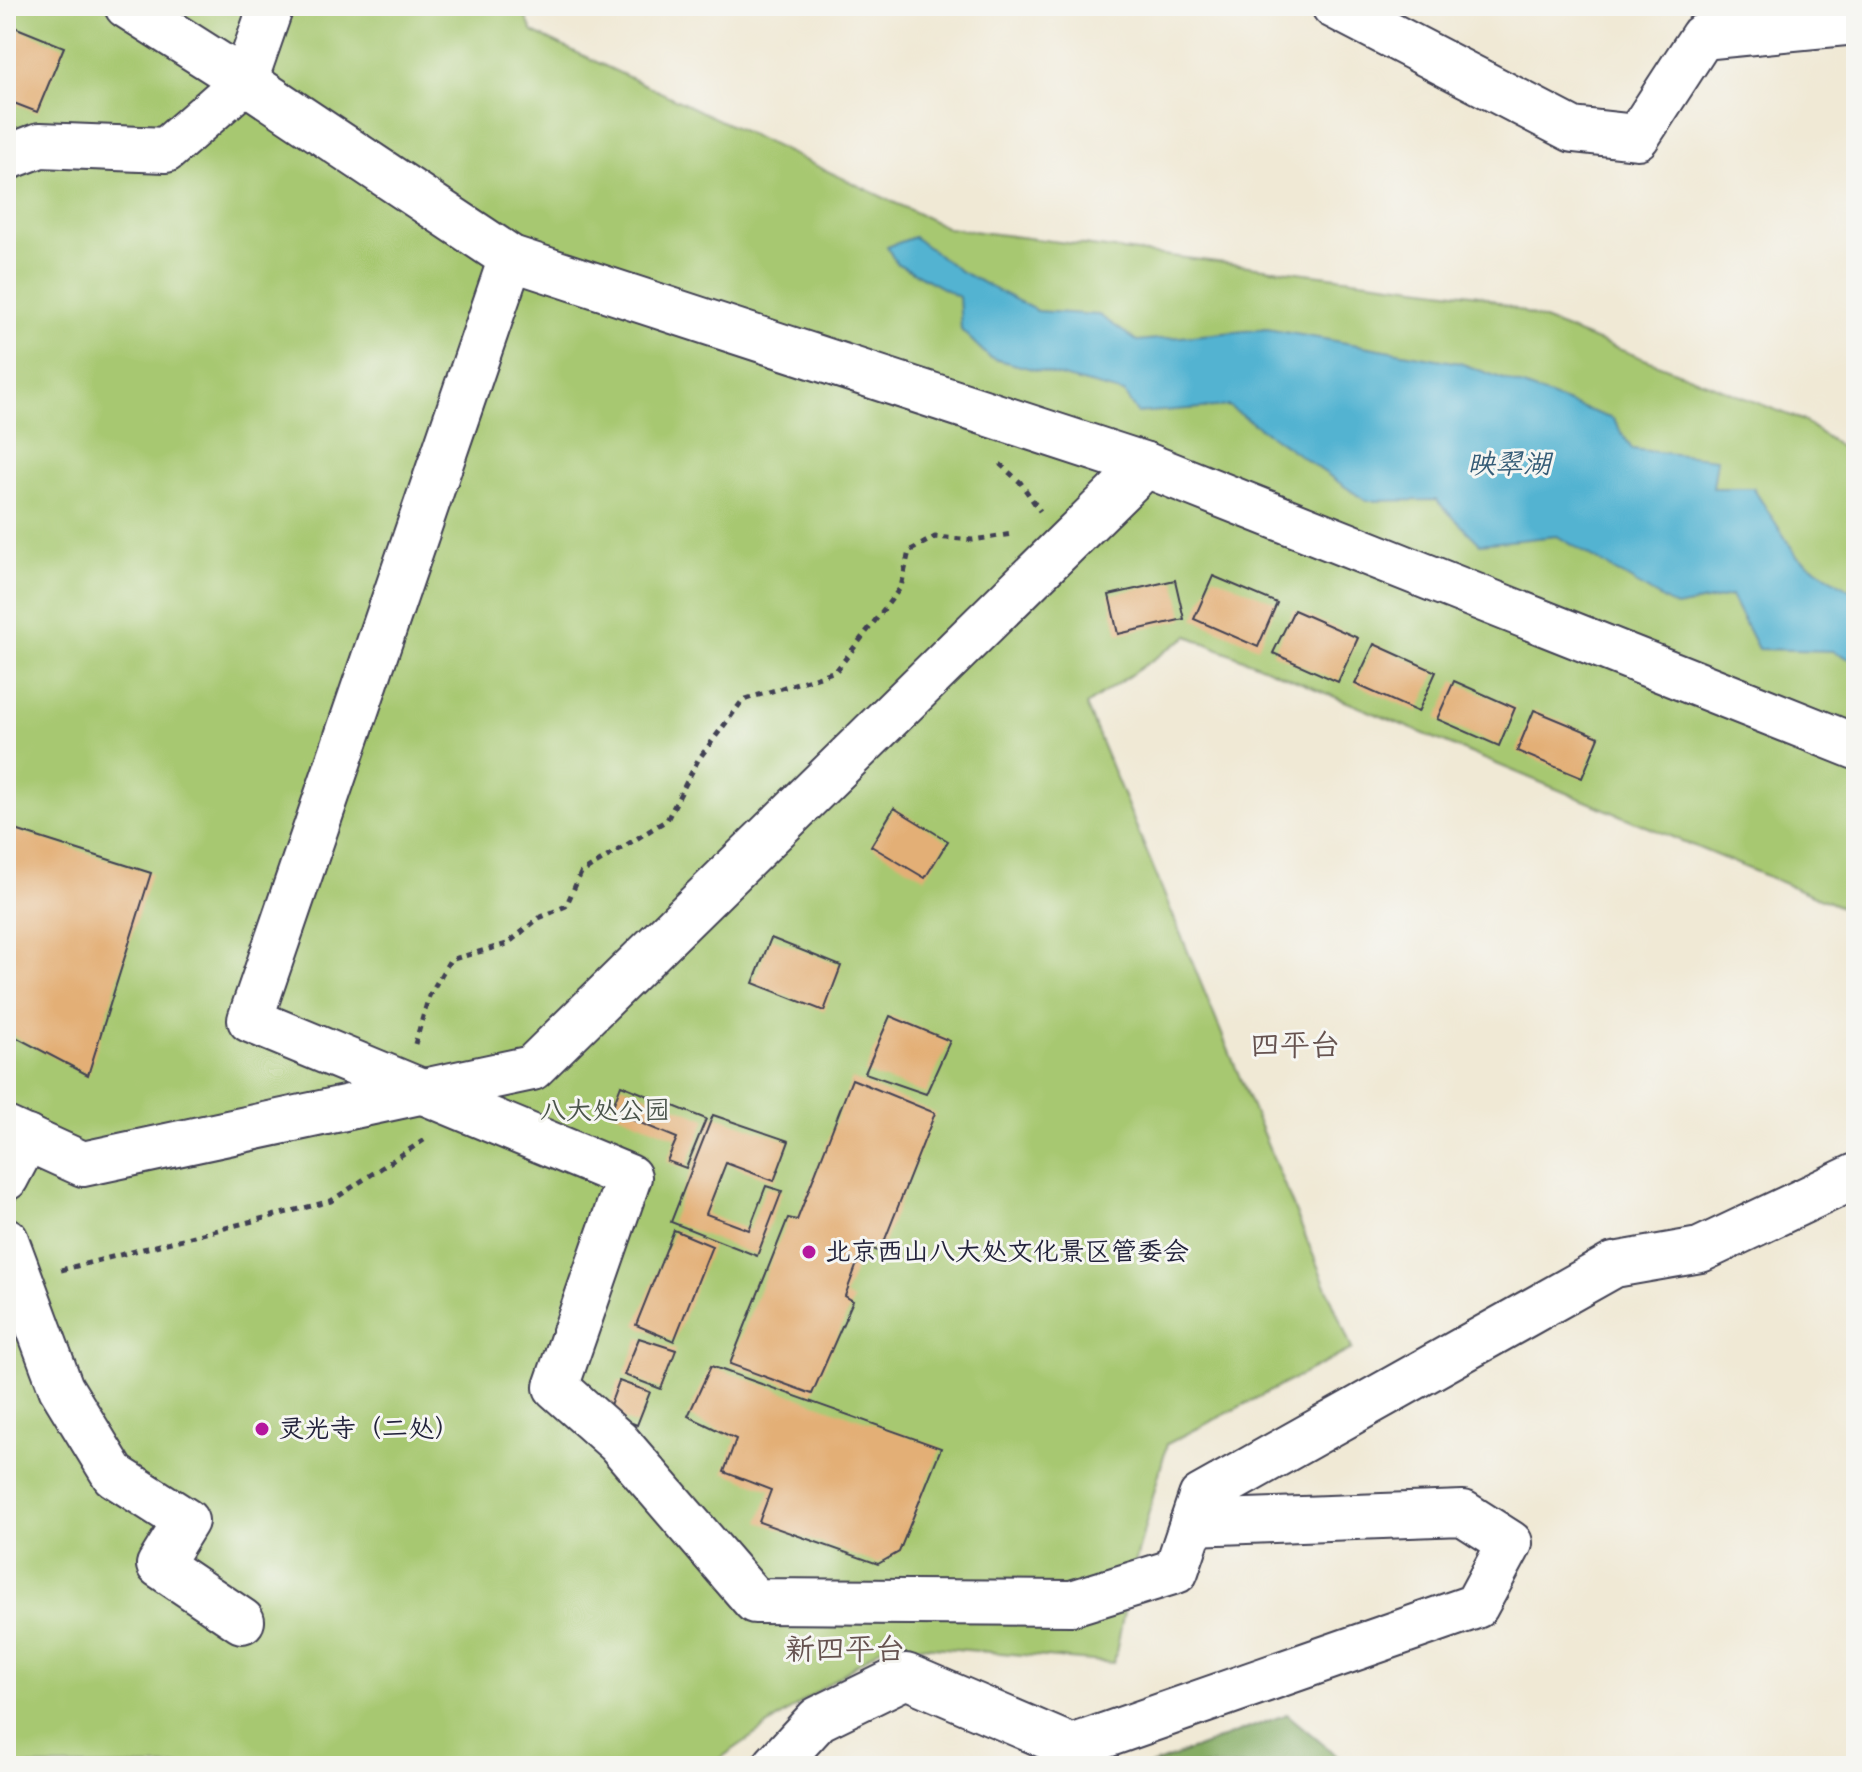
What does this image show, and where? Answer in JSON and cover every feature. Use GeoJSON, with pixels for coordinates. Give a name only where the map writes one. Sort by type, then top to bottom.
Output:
{"type":"FeatureCollection","features":[{"type":"Feature","properties":{"kind":"lane"},"geometry":{"type":"LineString","coordinates":[[127,6],[511,258],[1146,465],[1856,747]]}},
{"type":"Feature","properties":{"kind":"lane"},"geometry":{"type":"LineString","coordinates":[[6,158],[40,145],[166,150],[245,81],[271,6]]}},
{"type":"Feature","properties":{"kind":"lane"},"geometry":{"type":"LineString","coordinates":[[1334,6],[1573,130],[1637,137],[1702,37],[1856,22]]}},
{"type":"Feature","properties":{"kind":"lane"},"geometry":{"type":"LineString","coordinates":[[511,258],[250,1020],[629,1177],[556,1387],[618,1442],[755,1601],[1072,1603],[1176,1571],[1201,1497],[1614,1265],[1700,1250],[1856,1176]]}},
{"type":"Feature","properties":{"kind":"lane"},"geometry":{"type":"LineString","coordinates":[[6,1178],[17,1134],[83,1164],[532,1068],[1146,465]]}},
{"type":"Feature","properties":{"kind":"lane"},"geometry":{"type":"LineString","coordinates":[[6,1240],[61,1388],[114,1475],[186,1521],[159,1565],[242,1621]]}},
{"type":"Feature","properties":{"kind":"lane"},"geometry":{"type":"LineString","coordinates":[[775,1766],[818,1719],[906,1676],[1072,1747],[1476,1606],[1510,1543],[1463,1513],[1192,1523]]}},
{"type":"Feature","properties":{"kind":"path"},"geometry":{"type":"LineString","coordinates":[[998,463],[1020,482],[1041,512],[1030,520]]}},
{"type":"Feature","properties":{"kind":"path"},"geometry":{"type":"LineString","coordinates":[[415,1045],[429,996],[450,960],[507,944],[539,918],[566,906],[581,873],[667,820],[698,760],[743,700],[836,671],[901,587],[909,551],[935,537],[973,540],[1008,537],[1019,529]]}},
{"type":"Feature","properties":{"kind":"path"},"geometry":{"type":"LineString","coordinates":[[19,1281],[331,1201],[466,1112]]}},
{"type":"Feature","properties":{"kind":"green space","name":"八大处公园"},"geometry":{"type":"Polygon","coordinates":[[[6,6],[520,6],[533,32],[948,228],[1479,295],[1802,420],[1856,458],[1856,895],[1841,907],[1188,636],[1086,705],[1352,1349],[1167,1444],[1129,1586],[1114,1663],[888,1643],[709,1766],[6,1766],[6,6]]]}},
{"type":"Feature","properties":{"kind":"green space"},"geometry":{"type":"Polygon","coordinates":[[[1287,1714],[1349,1766],[1149,1766],[1287,1714]]]}},
{"type":"Feature","properties":{"kind":"water","name":"映翠湖"},"geometry":{"type":"Polygon","coordinates":[[[914,237],[960,271],[1037,311],[1099,315],[1137,341],[1267,329],[1460,363],[1613,419],[1632,449],[1717,459],[1713,488],[1753,488],[1797,556],[1856,594],[1856,662],[1833,651],[1758,649],[1731,596],[1676,607],[1557,536],[1480,544],[1436,500],[1366,501],[1228,406],[1137,413],[1124,393],[990,358],[961,330],[959,297],[896,263],[887,247],[914,237]]]}},
{"type":"Feature","properties":{"kind":"building"},"geometry":{"type":"Polygon","coordinates":[[[7,24],[64,47],[37,112],[6,100],[7,24]]]}},
{"type":"Feature","properties":{"kind":"building"},"geometry":{"type":"Polygon","coordinates":[[[1213,576],[1277,603],[1258,647],[1194,619],[1213,576]]]}},
{"type":"Feature","properties":{"kind":"building"},"geometry":{"type":"Polygon","coordinates":[[[1175,580],[1184,619],[1118,634],[1109,595],[1175,580]]]}},
{"type":"Feature","properties":{"kind":"building"},"geometry":{"type":"Polygon","coordinates":[[[1294,610],[1358,638],[1338,682],[1273,653],[1294,610]]]}},
{"type":"Feature","properties":{"kind":"building"},"geometry":{"type":"Polygon","coordinates":[[[1374,644],[1436,672],[1418,712],[1355,684],[1374,644]]]}},
{"type":"Feature","properties":{"kind":"building"},"geometry":{"type":"Polygon","coordinates":[[[1454,681],[1515,708],[1499,746],[1437,719],[1454,681]]]}},
{"type":"Feature","properties":{"kind":"building"},"geometry":{"type":"Polygon","coordinates":[[[1534,710],[1599,737],[1582,778],[1517,751],[1534,710]]]}},
{"type":"Feature","properties":{"kind":"building"},"geometry":{"type":"Polygon","coordinates":[[[894,808],[948,841],[925,878],[871,846],[894,808]]]}},
{"type":"Feature","properties":{"kind":"building"},"geometry":{"type":"Polygon","coordinates":[[[6,827],[151,873],[88,1075],[6,1032],[6,827]]]}},
{"type":"Feature","properties":{"kind":"building"},"geometry":{"type":"Polygon","coordinates":[[[771,938],[841,966],[824,1011],[753,983],[771,938]]]}},
{"type":"Feature","properties":{"kind":"building"},"geometry":{"type":"Polygon","coordinates":[[[890,1016],[950,1041],[926,1094],[865,1073],[890,1016]]]}},
{"type":"Feature","properties":{"kind":"building"},"geometry":{"type":"Polygon","coordinates":[[[852,1079],[935,1113],[880,1252],[864,1245],[845,1296],[853,1301],[812,1394],[730,1364],[788,1218],[797,1220],[852,1079]]]}},
{"type":"Feature","properties":{"kind":"building"},"geometry":{"type":"Polygon","coordinates":[[[621,1085],[706,1119],[686,1168],[667,1161],[677,1138],[611,1111],[621,1085]]]}},
{"type":"Feature","properties":{"kind":"building"},"geometry":{"type":"Polygon","coordinates":[[[713,1115],[789,1141],[774,1181],[726,1163],[706,1214],[749,1230],[766,1186],[782,1191],[757,1256],[671,1222],[713,1115]]]}},
{"type":"Feature","properties":{"kind":"building"},"geometry":{"type":"Polygon","coordinates":[[[674,1230],[712,1246],[674,1341],[636,1325],[674,1230]]]}},
{"type":"Feature","properties":{"kind":"building"},"geometry":{"type":"Polygon","coordinates":[[[639,1338],[676,1350],[661,1389],[624,1375],[639,1338]]]}},
{"type":"Feature","properties":{"kind":"building"},"geometry":{"type":"Polygon","coordinates":[[[711,1366],[941,1448],[899,1552],[878,1564],[759,1522],[771,1490],[724,1472],[736,1439],[688,1416],[711,1366]]]}},
{"type":"Feature","properties":{"kind":"building"},"geometry":{"type":"Polygon","coordinates":[[[619,1381],[650,1392],[637,1425],[607,1413],[619,1381]]]}},
{"type":"Feature","properties":{"kind":"place","name":"北京西山八大处文化景区管委会"},"geometry":{"type":"Point","coordinates":[809,1252]}},
{"type":"Feature","properties":{"kind":"place","name":"灵光寺（二处）"},"geometry":{"type":"Point","coordinates":[262,1429]}},
{"type":"Feature","properties":{"kind":"district","name":"四平台"},"geometry":{"type":"Point","coordinates":[1295,1045]}},
{"type":"Feature","properties":{"kind":"district","name":"新四平台"},"geometry":{"type":"Point","coordinates":[845,1649]}}]}
